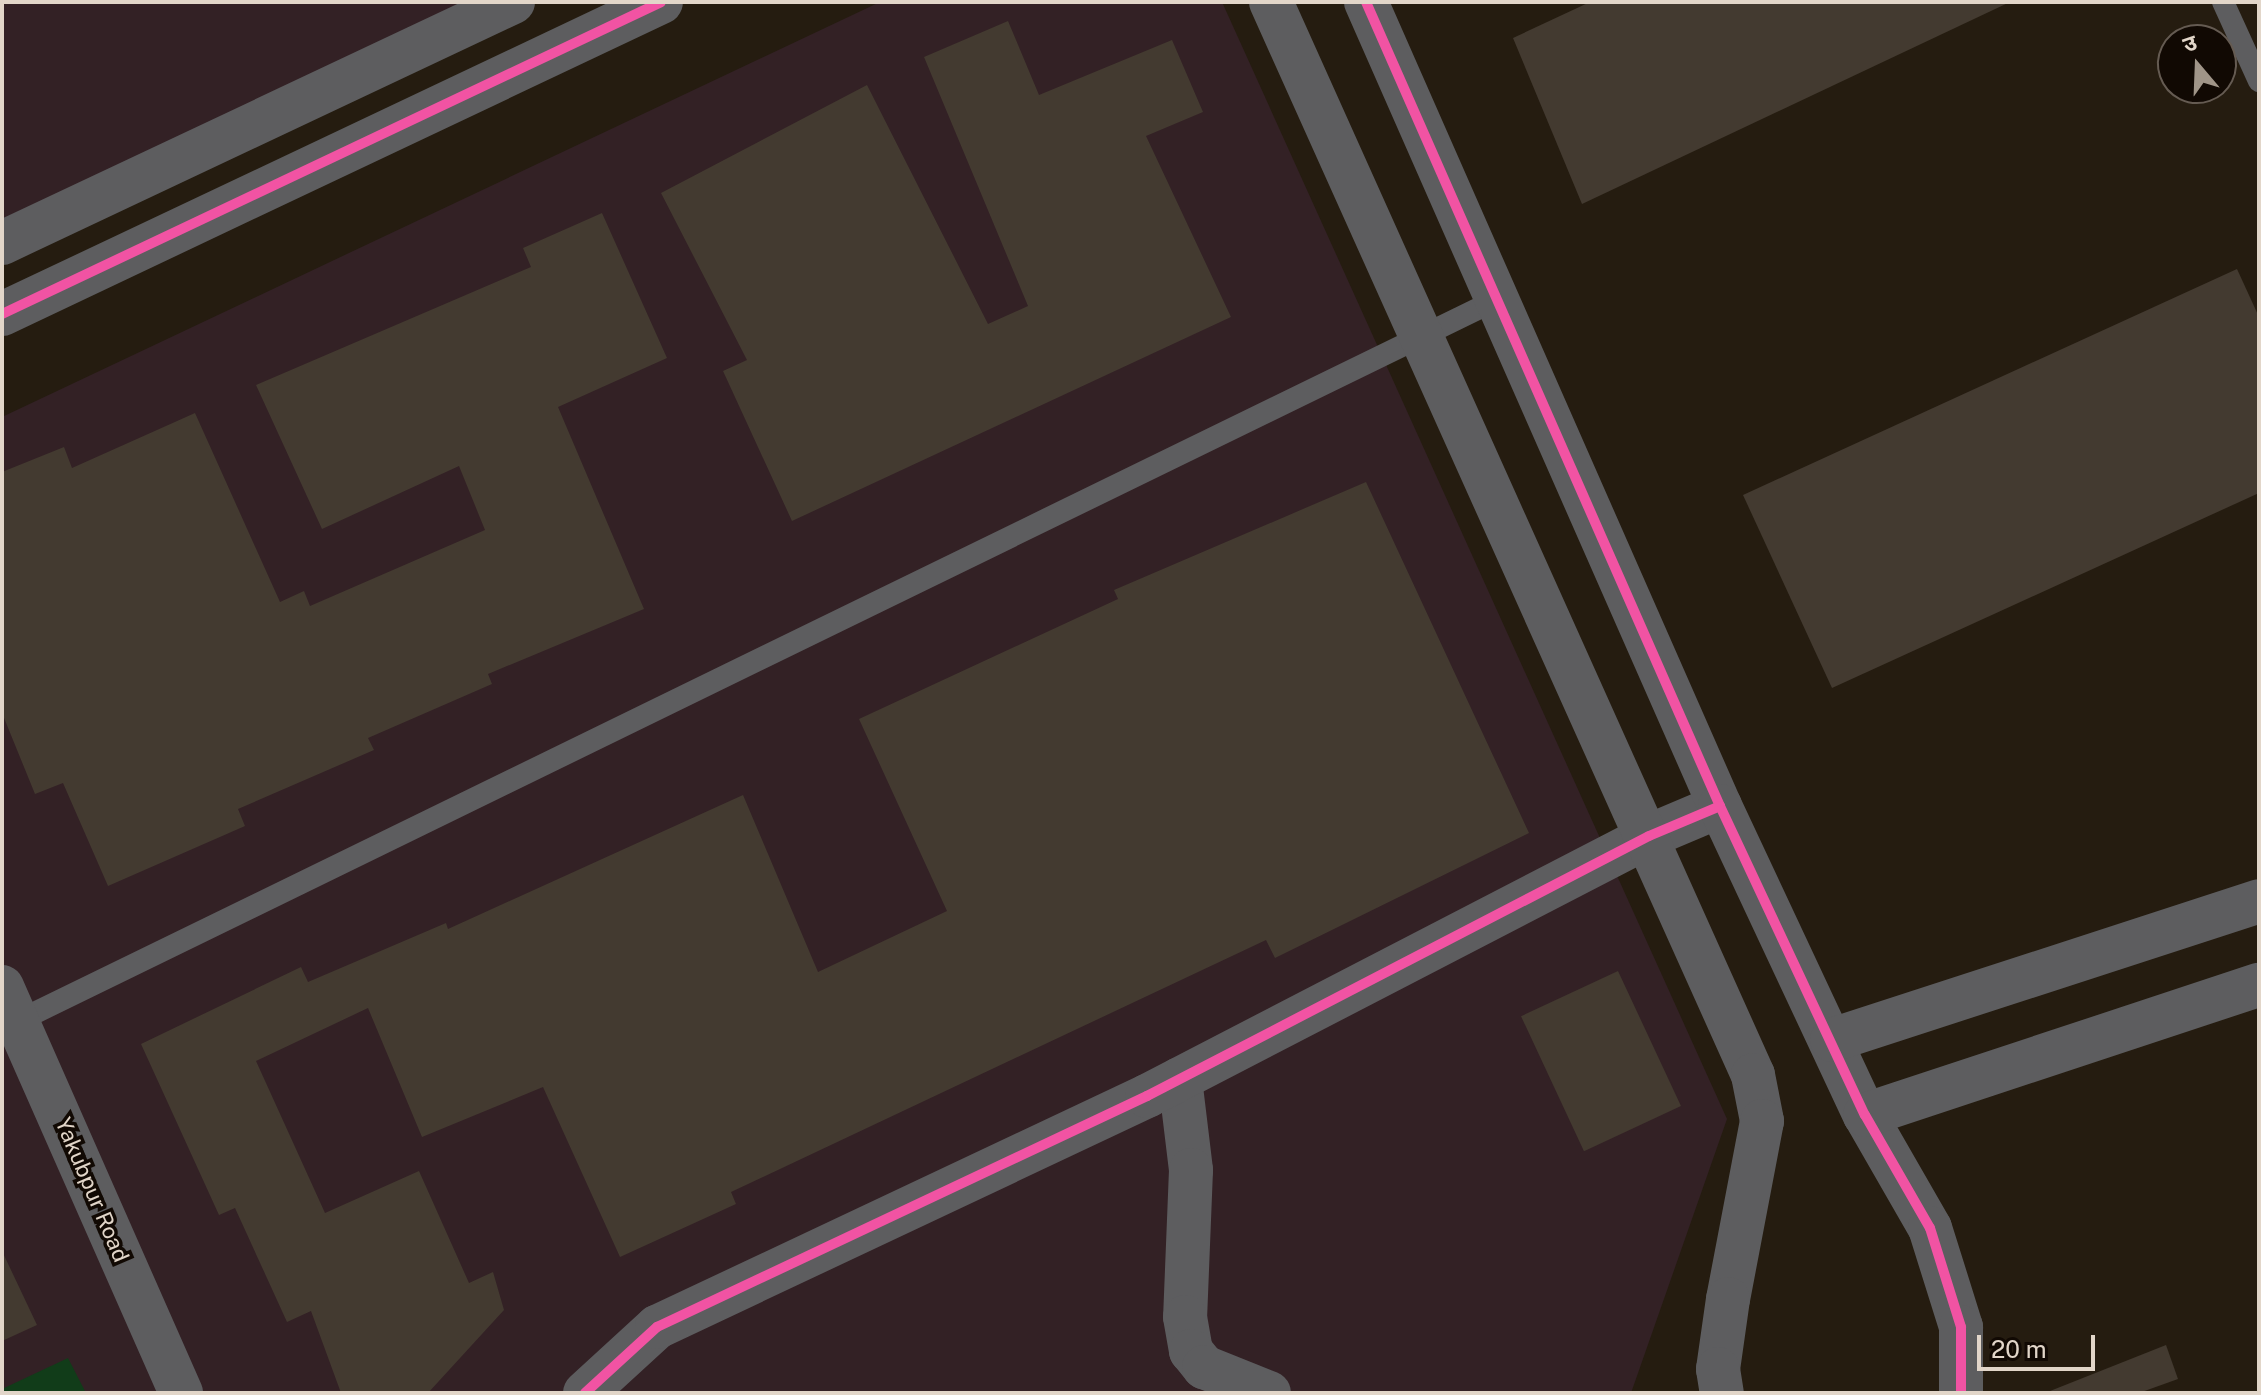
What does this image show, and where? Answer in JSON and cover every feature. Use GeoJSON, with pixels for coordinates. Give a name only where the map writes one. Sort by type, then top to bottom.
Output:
{"type":"FeatureCollection","features":[{"type":"Feature","properties":{"kind":"street"},"geometry":{"type":"LineString","coordinates":[[2,243],[513,2]]}},
{"type":"Feature","properties":{"kind":"street"},"geometry":{"type":"LineString","coordinates":[[2,314],[661,2]]}},
{"type":"Feature","properties":{"kind":"street"},"geometry":{"type":"LineString","coordinates":[[1271,2],[1649,836],[1753,1075],[1762,1121],[1728,1299],[1718,1369],[1722,1393]]}},
{"type":"Feature","properties":{"kind":"street"},"geometry":{"type":"LineString","coordinates":[[1366,2],[1720,806],[1865,1115],[1930,1228],[1961,1327],[1961,1393]]}},
{"type":"Feature","properties":{"kind":"street"},"geometry":{"type":"LineString","coordinates":[[585,1393],[657,1327],[1180,1079],[1649,836],[1720,806]]}},
{"type":"Feature","properties":{"kind":"street"},"geometry":{"type":"LineString","coordinates":[[1832,1040],[2259,901]]}},
{"type":"Feature","properties":{"kind":"street"},"geometry":{"type":"LineString","coordinates":[[1865,1115],[2259,985]]}},
{"type":"Feature","properties":{"kind":"street","name":"Yakubpur Road"},"geometry":{"type":"LineString","coordinates":[[8,1012],[181,1393]]}},
{"type":"Feature","properties":{"kind":"street"},"geometry":{"type":"LineString","coordinates":[[1180,1079],[1191,1170],[1185,1317],[1191,1351],[1204,1367],[1269,1393]]}},
{"type":"Feature","properties":{"kind":"lane"},"geometry":{"type":"LineString","coordinates":[[2223,2],[2259,81]]}},
{"type":"Feature","properties":{"kind":"lane"},"geometry":{"type":"LineString","coordinates":[[8,1012],[1498,299]]}},
{"type":"Feature","properties":{"kind":"shaded area"},"geometry":{"type":"Polygon","coordinates":[[[2,2],[470,2],[2,222],[2,2]]]}},
{"type":"Feature","properties":{"kind":"shaded area"},"geometry":{"type":"Polygon","coordinates":[[[880,2],[1222,2],[1727,1119],[1631,1393],[2,1393],[2,417],[880,2]]]}},
{"type":"Feature","properties":{"kind":"green space"},"geometry":{"type":"Polygon","coordinates":[[[68,1358],[86,1393],[2,1393],[2,1389],[68,1358]]]}},
{"type":"Feature","properties":{"kind":"building"},"geometry":{"type":"Polygon","coordinates":[[[1590,2],[2010,2],[1582,204],[1513,38],[1590,2]]]}},
{"type":"Feature","properties":{"kind":"building"},"geometry":{"type":"Polygon","coordinates":[[[1008,21],[1039,95],[1172,40],[1203,112],[1146,136],[1231,317],[792,521],[723,371],[747,360],[661,193],[867,85],[988,324],[1028,306],[924,57],[1008,21]]]}},
{"type":"Feature","properties":{"kind":"building"},"geometry":{"type":"Polygon","coordinates":[[[602,213],[667,358],[558,407],[644,609],[488,674],[492,684],[368,738],[374,750],[238,809],[245,826],[108,886],[63,783],[35,794],[2,713],[2,472],[64,447],[72,468],[195,413],[280,602],[304,591],[310,606],[485,530],[459,466],[322,529],[256,385],[531,267],[523,248],[602,213]]]}},
{"type":"Feature","properties":{"kind":"building"},"geometry":{"type":"Polygon","coordinates":[[[2237,269],[2259,317],[2259,493],[1832,688],[1743,495],[2237,269]]]}},
{"type":"Feature","properties":{"kind":"building"},"geometry":{"type":"Polygon","coordinates":[[[1366,482],[1529,833],[1275,958],[1266,940],[731,1192],[736,1204],[620,1257],[543,1087],[422,1137],[368,1008],[256,1061],[325,1213],[419,1171],[469,1283],[493,1272],[504,1310],[428,1393],[341,1393],[311,1311],[287,1322],[235,1208],[219,1215],[141,1044],[301,967],[308,982],[446,923],[448,929],[743,795],[818,972],[947,911],[859,719],[1118,599],[1114,590],[1366,482]]]}},
{"type":"Feature","properties":{"kind":"building"},"geometry":{"type":"Polygon","coordinates":[[[1618,971],[1681,1106],[1584,1151],[1521,1016],[1618,971]]]}},
{"type":"Feature","properties":{"kind":"building"},"geometry":{"type":"Polygon","coordinates":[[[2,1251],[37,1325],[2,1341],[2,1251]]]}},
{"type":"Feature","properties":{"kind":"building"},"geometry":{"type":"Polygon","coordinates":[[[2166,1345],[2178,1379],[2139,1393],[2045,1393],[2166,1345]]]}},
{"type":"Feature","properties":{"kind":"cycle path"},"geometry":{"type":"LineString","coordinates":[[2,314],[661,2]]}},
{"type":"Feature","properties":{"kind":"cycle path"},"geometry":{"type":"LineString","coordinates":[[1366,2],[1720,806],[1865,1115],[1930,1228],[1961,1327],[1961,1393]]}},
{"type":"Feature","properties":{"kind":"cycle path"},"geometry":{"type":"LineString","coordinates":[[585,1393],[657,1327],[1147,1096],[1649,836],[1720,806]]}}]}
